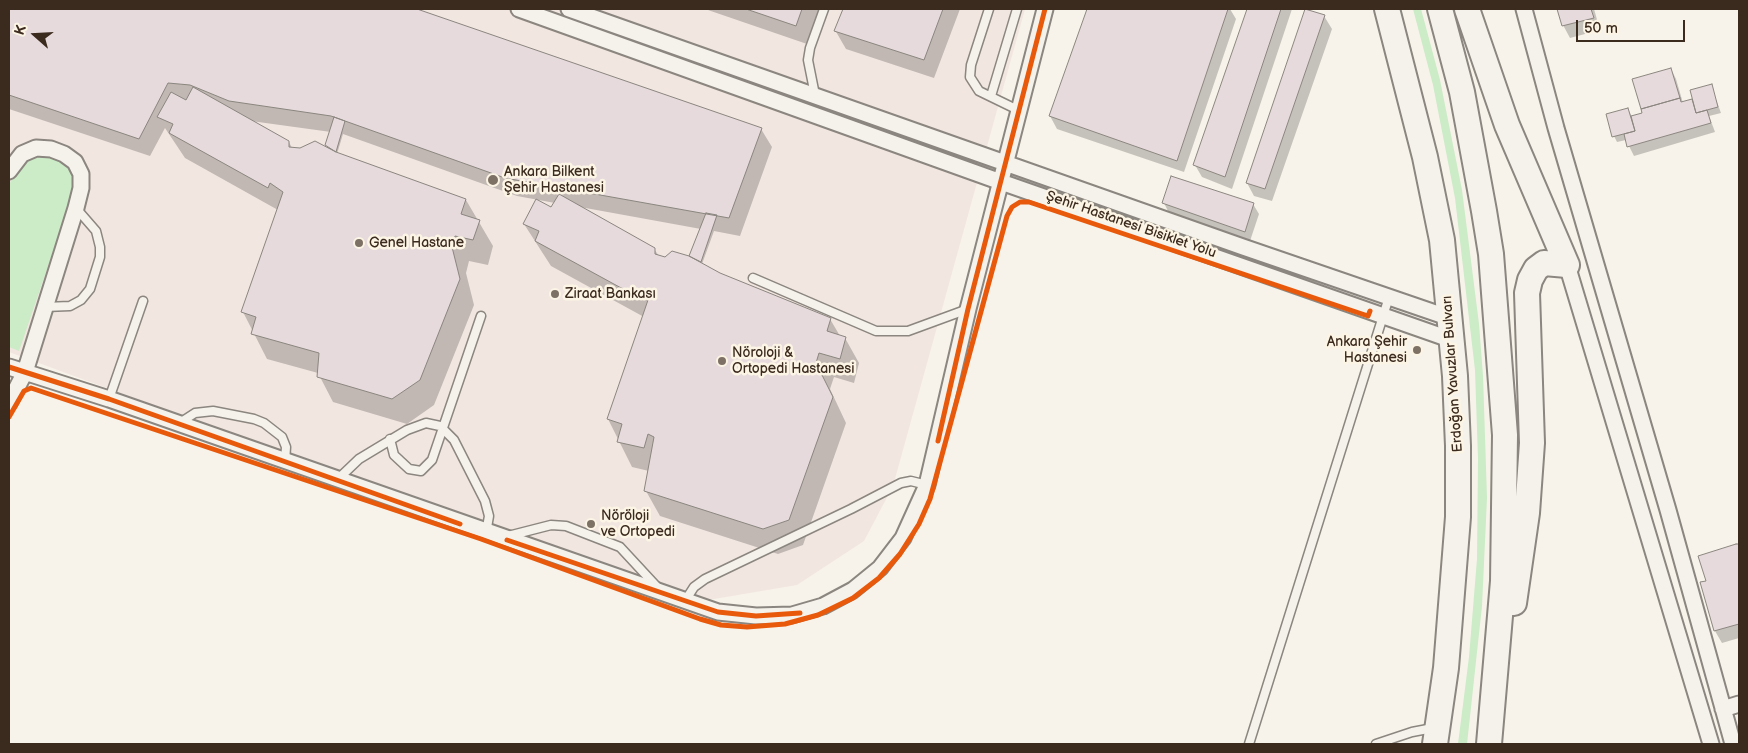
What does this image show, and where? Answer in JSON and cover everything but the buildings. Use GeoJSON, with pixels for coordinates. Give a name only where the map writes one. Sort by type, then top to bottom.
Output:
{"type":"FeatureCollection","features":[{"type":"Feature","properties":{"kind":"main road","name":"Erdoğan Yavuzlar Bulvarı"},"geometry":{"type":"LineString","coordinates":[[1386,9],[1432,185],[1442,240],[1451,329],[1458,438],[1458,517],[1446,668],[1436,736]]}},
{"type":"Feature","properties":{"kind":"main road"},"geometry":{"type":"LineString","coordinates":[[1440,9],[1462,92],[1491,254],[1506,435],[1503,581],[1489,744]]}},
{"type":"Feature","properties":{"kind":"main road"},"geometry":{"type":"LineString","coordinates":[[1467,9],[1507,125],[1567,265],[1544,263],[1536,269],[1530,280],[1527,293],[1533,419],[1527,513],[1520,570],[1489,744]]}},
{"type":"Feature","properties":{"kind":"street"},"geometry":{"type":"LineString","coordinates":[[519,9],[1001,182],[1383,316],[1451,329]]}},
{"type":"Feature","properties":{"kind":"street"},"geometry":{"type":"LineString","coordinates":[[569,9],[1389,297],[1451,329]]}},
{"type":"Feature","properties":{"kind":"street"},"geometry":{"type":"LineString","coordinates":[[9,367],[109,399],[486,533],[718,612],[756,616],[792,615],[824,606],[853,590],[880,568],[903,538],[927,485],[968,309],[1045,9]]}},
{"type":"Feature","properties":{"kind":"street"},"geometry":{"type":"LineString","coordinates":[[1524,9],[1556,128],[1668,510],[1733,744]]}},
{"type":"Feature","properties":{"kind":"street"},"geometry":{"type":"LineString","coordinates":[[9,171],[22,154],[36,148],[51,149],[64,154],[75,162],[81,174],[81,188],[76,208],[25,372],[9,403]]}},
{"type":"Feature","properties":{"kind":"street"},"geometry":{"type":"LineString","coordinates":[[1567,265],[1711,744]]}},
{"type":"Feature","properties":{"kind":"street"},"geometry":{"type":"LineString","coordinates":[[1723,709],[1739,704]]}},
{"type":"Feature","properties":{"kind":"lane"},"geometry":{"type":"LineString","coordinates":[[815,95],[808,60],[810,48],[824,9]]}},
{"type":"Feature","properties":{"kind":"lane"},"geometry":{"type":"LineString","coordinates":[[989,9],[969,71],[975,87],[1018,110]]}},
{"type":"Feature","properties":{"kind":"lane"},"geometry":{"type":"LineString","coordinates":[[991,96],[1017,9]]}},
{"type":"Feature","properties":{"kind":"lane"},"geometry":{"type":"LineString","coordinates":[[45,307],[70,306],[81,300],[90,290],[100,257],[100,247],[96,231],[86,217],[76,208]]}},
{"type":"Feature","properties":{"kind":"lane"},"geometry":{"type":"LineString","coordinates":[[753,278],[876,331],[908,331],[968,309]]}},
{"type":"Feature","properties":{"kind":"lane"},"geometry":{"type":"LineString","coordinates":[[1249,744],[1389,297]]}},
{"type":"Feature","properties":{"kind":"lane"},"geometry":{"type":"LineString","coordinates":[[109,399],[143,301]]}},
{"type":"Feature","properties":{"kind":"lane"},"geometry":{"type":"LineString","coordinates":[[390,440],[398,462],[413,471],[421,471],[432,460],[481,316]]}},
{"type":"Feature","properties":{"kind":"lane"},"geometry":{"type":"LineString","coordinates":[[178,424],[195,413],[214,411],[254,419],[282,437],[286,447],[285,462]]}},
{"type":"Feature","properties":{"kind":"lane"},"geometry":{"type":"LineString","coordinates":[[336,480],[359,459],[407,430],[426,423],[444,427],[454,440],[485,501],[489,516],[486,533]]}},
{"type":"Feature","properties":{"kind":"lane"},"geometry":{"type":"LineString","coordinates":[[685,601],[694,587],[705,579],[851,509],[901,482],[911,481],[927,485]]}},
{"type":"Feature","properties":{"kind":"lane"},"geometry":{"type":"LineString","coordinates":[[502,538],[543,526],[566,526],[620,547],[662,593]]}},
{"type":"Feature","properties":{"kind":"lane"},"geometry":{"type":"LineString","coordinates":[[1376,744],[1412,732],[1436,736]]}},
{"type":"Feature","properties":{"kind":"shaded area","name":"Ankara Bilkent Şehir Hastanesi"},"geometry":{"type":"Polygon","coordinates":[[[9,9],[1025,9],[893,486],[864,541],[797,585],[708,600],[685,601],[9,352],[9,9]]]}},
{"type":"Feature","properties":{"kind":"green space"},"geometry":{"type":"Polygon","coordinates":[[[1413,9],[1421,9],[1440,80],[1462,190],[1479,324],[1483,376],[1487,498],[1482,606],[1467,744],[1458,744],[1469,657],[1477,559],[1478,459],[1475,370],[1455,198],[1433,85],[1413,9]]]}},
{"type":"Feature","properties":{"kind":"green space"},"geometry":{"type":"Polygon","coordinates":[[[40,155],[50,157],[64,164],[73,174],[74,190],[19,351],[9,347],[9,186],[16,166],[29,157],[40,155]]]}},
{"type":"Feature","properties":{"kind":"cycle path"},"geometry":{"type":"LineString","coordinates":[[938,441],[968,309],[1045,9]]}},
{"type":"Feature","properties":{"kind":"cycle path","name":"Şehir Hastanesi Bisiklet Yolu"},"geometry":{"type":"LineString","coordinates":[[9,417],[24,391],[31,388],[481,539],[700,619],[721,625],[747,627],[785,624],[818,615],[853,598],[879,578],[900,554],[919,524],[930,499],[1007,216],[1012,207],[1020,202],[1029,202],[1368,316],[1370,311]]}},
{"type":"Feature","properties":{"kind":"cycle path"},"geometry":{"type":"LineString","coordinates":[[9,367],[109,399],[460,524]]}},
{"type":"Feature","properties":{"kind":"cycle path"},"geometry":{"type":"LineString","coordinates":[[507,540],[718,612],[756,616],[800,613]]}},
{"type":"Feature","properties":{"kind":"place","name":"Ankara Bilkent Şehir Hastanesi"},"geometry":{"type":"Point","coordinates":[493,180]}},
{"type":"Feature","properties":{"kind":"place","name":"Genel Hastane"},"geometry":{"type":"Point","coordinates":[359,243]}},
{"type":"Feature","properties":{"kind":"place","name":"Ziraat Bankası"},"geometry":{"type":"Point","coordinates":[555,294]}},
{"type":"Feature","properties":{"kind":"place","name":"Ankara Şehir Hastanesi"},"geometry":{"type":"Point","coordinates":[1417,350]}},
{"type":"Feature","properties":{"kind":"place","name":"Nöroloji & Ortopedi Hastanesi"},"geometry":{"type":"Point","coordinates":[722,361]}},
{"type":"Feature","properties":{"kind":"place","name":"Nöröloji ve Ortopedi"},"geometry":{"type":"Point","coordinates":[591,524]}}]}
